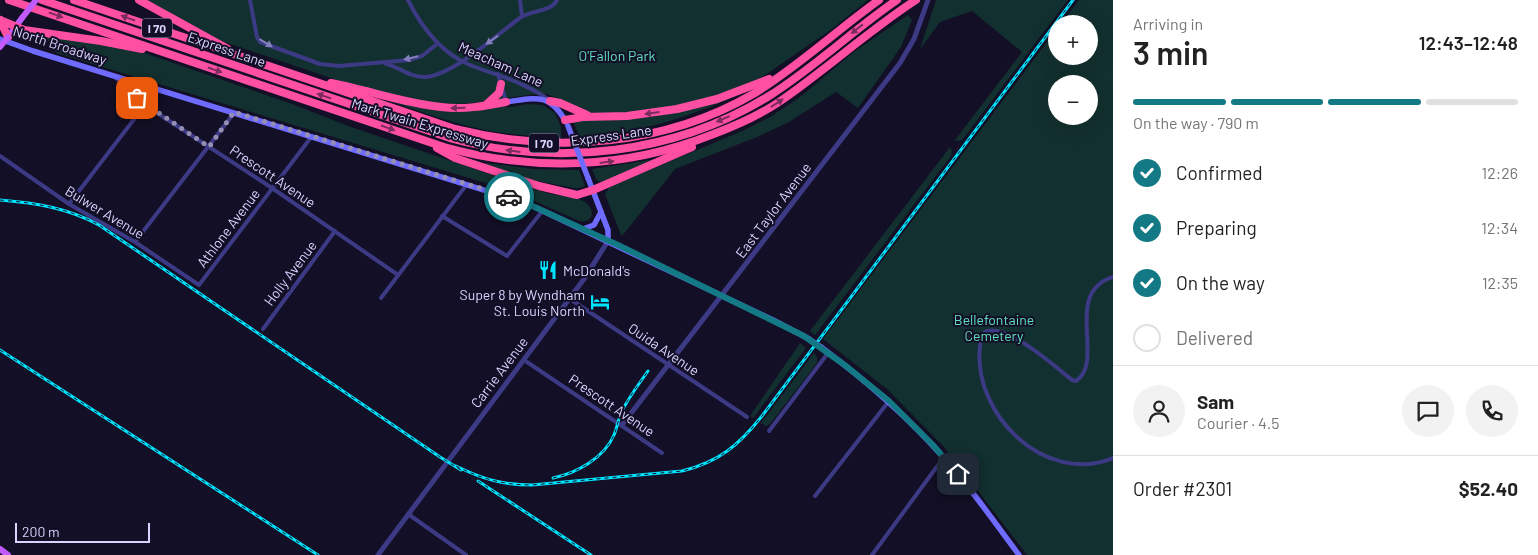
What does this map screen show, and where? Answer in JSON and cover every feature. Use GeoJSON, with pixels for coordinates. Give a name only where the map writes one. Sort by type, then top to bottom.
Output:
{"type":"FeatureCollection","features":[{"type":"Feature","properties":{"kind":"highway","name":"Mark Twain Expressway"},"geometry":{"type":"LineString","coordinates":[[9,0],[421,140],[492,158],[524,162],[574,164],[607,162],[655,153],[718,133],[748,119],[777,103],[914,1]]}},
{"type":"Feature","properties":{"kind":"highway","name":"Express Lane"},"geometry":{"type":"LineString","coordinates":[[42,0],[446,136],[477,145],[510,150],[567,154],[600,152],[648,144],[695,130],[741,111],[783,86],[896,0]]}},
{"type":"Feature","properties":{"kind":"highway","name":"Mark Twain Expressway"},"geometry":{"type":"LineString","coordinates":[[74,0],[432,122],[470,133],[518,141],[567,144],[616,140],[648,134],[680,125],[740,101],[782,74],[879,0]]}},
{"type":"Feature","properties":{"kind":"highway"},"geometry":{"type":"LineString","coordinates":[[139,0],[240,57]]}},
{"type":"Feature","properties":{"kind":"highway"},"geometry":{"type":"LineString","coordinates":[[2,42],[0,20],[31,31],[102,40],[169,54]]}},
{"type":"Feature","properties":{"kind":"highway"},"geometry":{"type":"LineString","coordinates":[[567,123],[573,118],[614,117],[690,106],[717,99],[782,74]]}},
{"type":"Feature","properties":{"kind":"highway"},"geometry":{"type":"LineString","coordinates":[[302,77],[426,105],[456,108],[506,102]]}},
{"type":"Feature","properties":{"kind":"highway"},"geometry":{"type":"LineString","coordinates":[[485,106],[493,100],[501,84]]}},
{"type":"Feature","properties":{"kind":"highway"},"geometry":{"type":"LineString","coordinates":[[550,102],[560,103],[594,117]]}},
{"type":"Feature","properties":{"kind":"highway"},"geometry":{"type":"LineString","coordinates":[[421,140],[455,158],[539,186],[577,195],[668,158],[718,133]]}},
{"type":"Feature","properties":{"kind":"main road"},"geometry":{"type":"LineString","coordinates":[[2,42],[36,0]]}},
{"type":"Feature","properties":{"kind":"main road","name":"North Broadway"},"geometry":{"type":"LineString","coordinates":[[2,42],[526,203],[775,321],[821,347],[889,401],[944,457],[1019,555]]}},
{"type":"Feature","properties":{"kind":"main road"},"geometry":{"type":"LineString","coordinates":[[506,102],[535,98],[543,99],[556,107],[567,123],[608,230],[608,241]]}},
{"type":"Feature","properties":{"kind":"main road"},"geometry":{"type":"LineString","coordinates":[[583,229],[594,225],[600,212]]}},
{"type":"Feature","properties":{"kind":"main road"},"geometry":{"type":"LineString","coordinates":[[0,549],[8,555]]}},
{"type":"Feature","properties":{"kind":"street"},"geometry":{"type":"LineString","coordinates":[[250,0],[257,37],[263,44],[328,65],[382,63],[416,58],[428,52],[437,44]]}},
{"type":"Feature","properties":{"kind":"street","name":"Meacham Lane"},"geometry":{"type":"LineString","coordinates":[[408,0],[424,28],[437,44],[461,61],[498,74],[543,95],[550,102]]}},
{"type":"Feature","properties":{"kind":"street"},"geometry":{"type":"LineString","coordinates":[[520,0],[522,16]]}},
{"type":"Feature","properties":{"kind":"street","name":"East Taylor Avenue"},"geometry":{"type":"LineString","coordinates":[[622,425],[900,63],[914,39],[928,0]]}},
{"type":"Feature","properties":{"kind":"street"},"geometry":{"type":"LineString","coordinates":[[382,63],[390,64],[410,75],[425,77],[444,72],[501,33],[522,16],[554,6],[557,1]]}},
{"type":"Feature","properties":{"kind":"street"},"geometry":{"type":"LineString","coordinates":[[498,74],[506,102]]}},
{"type":"Feature","properties":{"kind":"street","name":"Prescott Avenue"},"geometry":{"type":"LineString","coordinates":[[115,76],[145,105],[272,188],[398,275]]}},
{"type":"Feature","properties":{"kind":"street"},"geometry":{"type":"LineString","coordinates":[[69,204],[145,105]]}},
{"type":"Feature","properties":{"kind":"street"},"geometry":{"type":"LineString","coordinates":[[135,242],[234,112]]}},
{"type":"Feature","properties":{"kind":"street","name":"Athlone Avenue"},"geometry":{"type":"LineString","coordinates":[[199,285],[312,136]]}},
{"type":"Feature","properties":{"kind":"street","name":"Bulwer Avenue"},"geometry":{"type":"LineString","coordinates":[[0,156],[69,204],[135,242],[199,285]]}},
{"type":"Feature","properties":{"kind":"street"},"geometry":{"type":"LineString","coordinates":[[381,298],[468,184]]}},
{"type":"Feature","properties":{"kind":"street"},"geometry":{"type":"LineString","coordinates":[[442,216],[507,256],[543,210]]}},
{"type":"Feature","properties":{"kind":"street","name":"Holly Avenue"},"geometry":{"type":"LineString","coordinates":[[263,329],[335,232]]}},
{"type":"Feature","properties":{"kind":"street","name":"Carrie Avenue"},"geometry":{"type":"LineString","coordinates":[[378,555],[570,299],[604,250],[608,241]]}},
{"type":"Feature","properties":{"kind":"street"},"geometry":{"type":"LineString","coordinates":[[1113,277],[1100,284],[1093,291],[1089,299],[1086,309],[1086,364],[1083,374],[1076,381],[1072,380],[1030,347],[1007,334],[991,330],[982,334],[979,356],[982,382],[994,409],[1022,441],[1040,454],[1064,463],[1090,464],[1113,458]]}},
{"type":"Feature","properties":{"kind":"street","name":"Ouida Avenue"},"geometry":{"type":"LineString","coordinates":[[570,299],[746,417]]}},
{"type":"Feature","properties":{"kind":"street"},"geometry":{"type":"LineString","coordinates":[[769,432],[828,353]]}},
{"type":"Feature","properties":{"kind":"street","name":"Prescott Avenue"},"geometry":{"type":"LineString","coordinates":[[524,360],[662,453]]}},
{"type":"Feature","properties":{"kind":"street"},"geometry":{"type":"LineString","coordinates":[[815,496],[889,401]]}},
{"type":"Feature","properties":{"kind":"street"},"geometry":{"type":"LineString","coordinates":[[872,555],[944,457]]}},
{"type":"Feature","properties":{"kind":"street"},"geometry":{"type":"LineString","coordinates":[[408,514],[466,555]]}},
{"type":"Feature","properties":{"kind":"green space","name":"O'Fallon Park"},"geometry":{"type":"Polygon","coordinates":[[[145,0],[868,0],[832,29],[758,80],[718,97],[679,107],[607,115],[590,113],[547,94],[455,104],[432,103],[355,86],[224,42],[145,0]]]}},
{"type":"Feature","properties":{"kind":"green space"},"geometry":{"type":"Polygon","coordinates":[[[936,0],[1068,0],[1057,15],[1048,15],[1048,26],[963,139],[959,141],[955,140],[1022,52],[972,11],[940,22],[920,49],[936,0]]]}},
{"type":"Feature","properties":{"kind":"green space","name":"Bellefontaine Cemetery"},"geometry":{"type":"Polygon","coordinates":[[[1079,0],[1113,0],[1113,555],[1027,555],[944,447],[887,389],[823,339],[1048,41],[1048,65],[1098,65],[1098,15],[1068,15],[1079,0]]]}},
{"type":"Feature","properties":{"kind":"green space"},"geometry":{"type":"Polygon","coordinates":[[[908,15],[912,20],[901,47],[858,108],[836,92],[789,122],[757,137],[675,169],[623,235],[621,235],[605,194],[609,187],[742,131],[770,117],[800,97],[855,51],[908,15]]]}},
{"type":"Feature","properties":{"kind":"green space"},"geometry":{"type":"Polygon","coordinates":[[[36,33],[136,50],[292,104],[351,127],[528,187],[581,200],[591,208],[592,215],[588,220],[579,221],[502,188],[56,53],[51,42],[21,37],[25,34],[36,33]]]}},
{"type":"Feature","properties":{"kind":"green space"},"geometry":{"type":"Polygon","coordinates":[[[370,94],[409,104],[510,107],[527,104],[543,105],[555,113],[561,127],[561,138],[504,133],[470,127],[370,94]]]}},
{"type":"Feature","properties":{"kind":"green space"},"geometry":{"type":"Polygon","coordinates":[[[738,95],[680,118],[621,132],[580,137],[574,124],[576,121],[615,119],[738,95]]]}},
{"type":"Feature","properties":{"kind":"green space"},"geometry":{"type":"Polygon","coordinates":[[[950,147],[952,151],[951,156],[815,335],[810,331],[950,147]]]}},
{"type":"Feature","properties":{"kind":"green space"},"geometry":{"type":"Polygon","coordinates":[[[663,158],[602,182],[597,181],[592,169],[663,158]]]}},
{"type":"Feature","properties":{"kind":"green space"},"geometry":{"type":"Polygon","coordinates":[[[486,163],[534,169],[579,170],[585,186],[574,188],[527,179],[485,165],[486,163]]]}},
{"type":"Feature","properties":{"kind":"green space"},"geometry":{"type":"Polygon","coordinates":[[[800,343],[806,348],[753,418],[750,416],[800,343]]]}},
{"type":"Feature","properties":{"kind":"green space"},"geometry":{"type":"Polygon","coordinates":[[[814,353],[817,357],[817,363],[770,424],[766,426],[761,423],[814,353]]]}},
{"type":"Feature","properties":{"kind":"railway"},"geometry":{"type":"LineString","coordinates":[[456,466],[493,480],[512,484],[532,485],[682,471],[707,463],[727,451],[745,436],[762,416],[1073,0]]}},
{"type":"Feature","properties":{"kind":"railway"},"geometry":{"type":"LineString","coordinates":[[0,200],[64,210],[99,225],[461,470]]}},
{"type":"Feature","properties":{"kind":"railway"},"geometry":{"type":"LineString","coordinates":[[0,350],[318,555]]}},
{"type":"Feature","properties":{"kind":"railway"},"geometry":{"type":"LineString","coordinates":[[553,478],[580,468],[604,451],[614,435],[624,407],[648,371]]}},
{"type":"Feature","properties":{"kind":"railway"},"geometry":{"type":"LineString","coordinates":[[478,481],[591,555]]}},
{"type":"Feature","properties":{"kind":"way so far"},"geometry":{"type":"LineString","coordinates":[[137,98],[209,147],[234,112],[509,197]]}},
{"type":"Feature","properties":{"kind":"place","name":"McDonald's"},"geometry":{"type":"Point","coordinates":[548,270]}},
{"type":"Feature","properties":{"kind":"place","name":"Super 8 by Wyndham St. Louis North"},"geometry":{"type":"Point","coordinates":[600,302]}},
{"type":"Feature","properties":{"kind":"route"},"geometry":{"type":"LineString","coordinates":[[509,197],[620,246],[804,336],[846,366],[889,401],[932,444],[958,474]]}}]}
